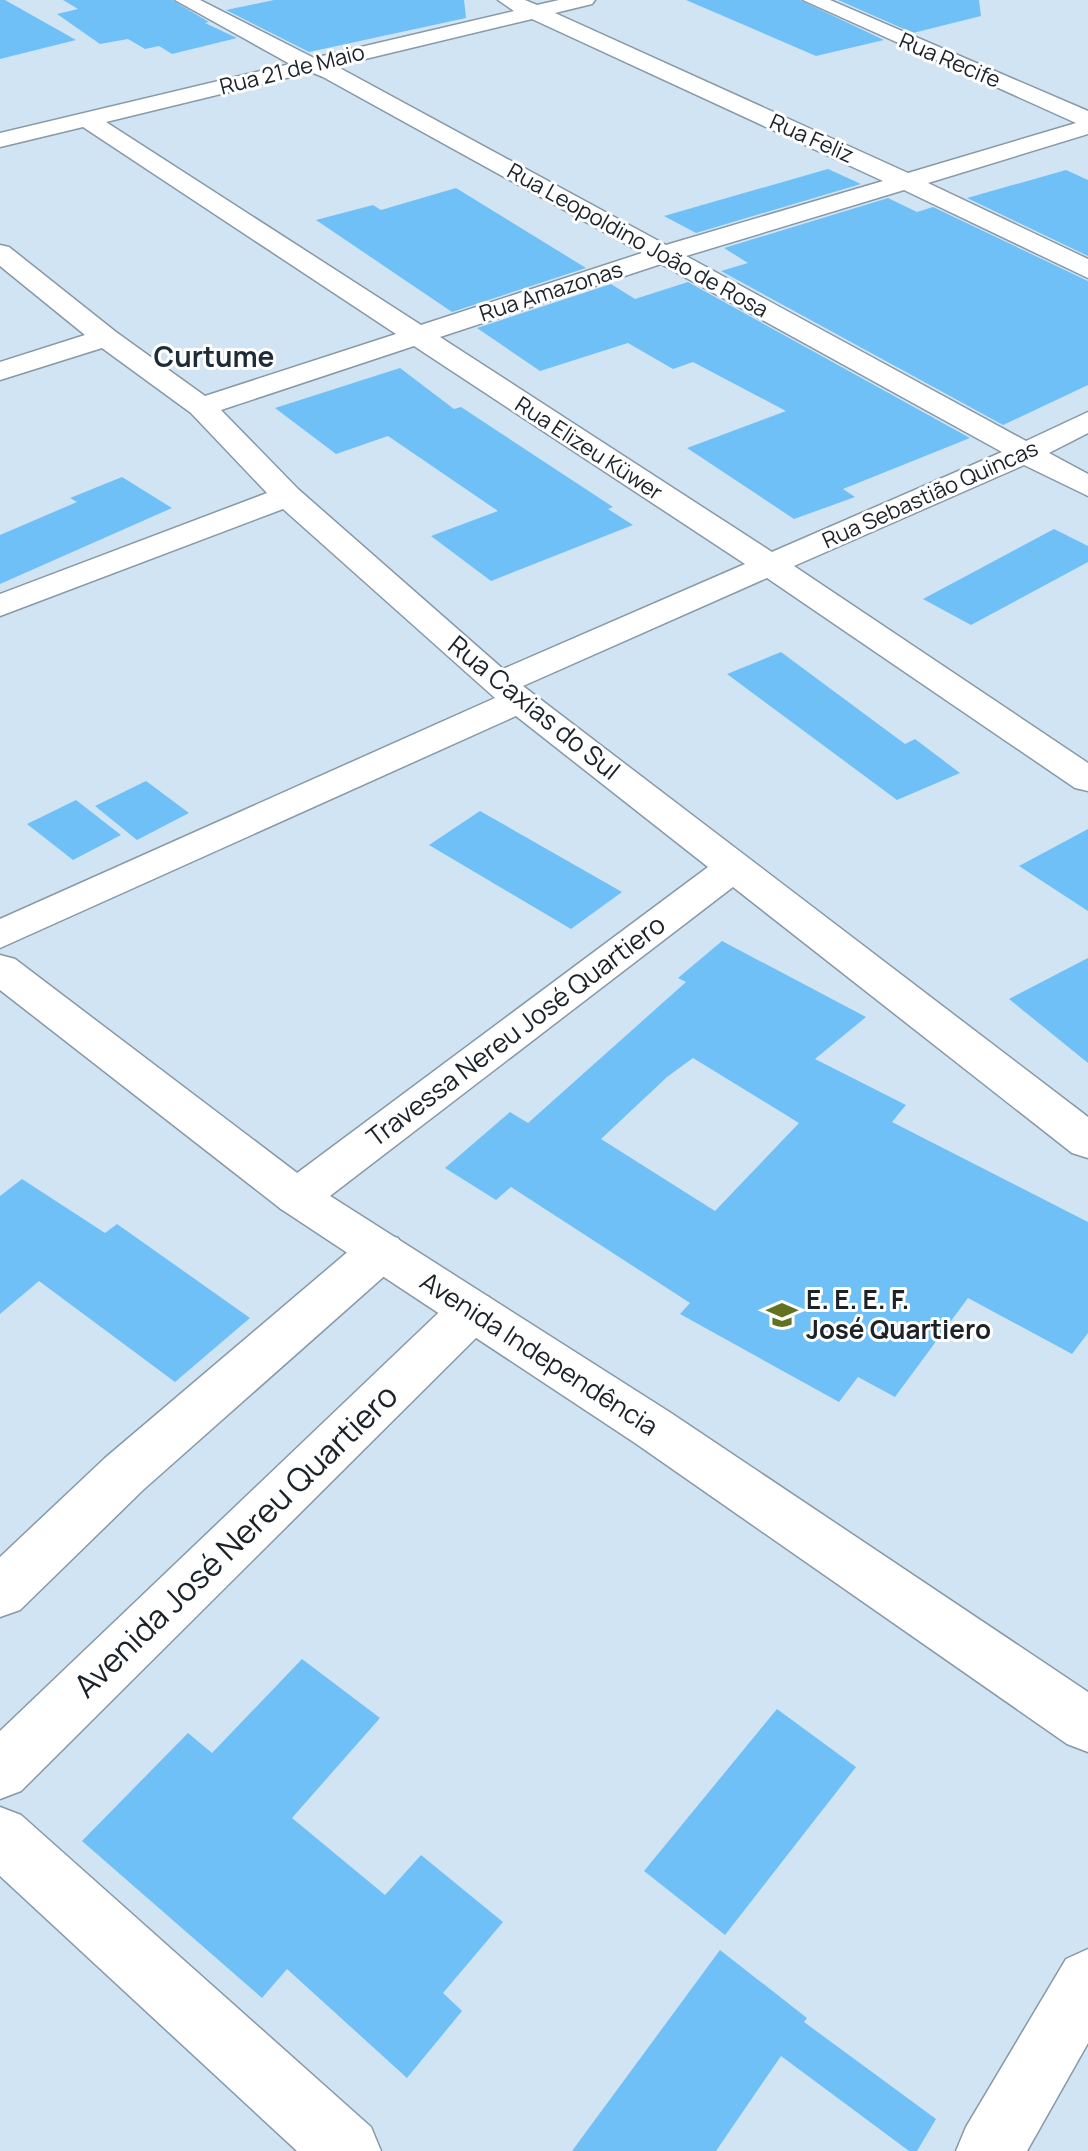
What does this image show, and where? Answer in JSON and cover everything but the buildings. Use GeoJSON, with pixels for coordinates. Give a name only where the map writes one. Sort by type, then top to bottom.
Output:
{"type":"FeatureCollection","features":[{"type":"Feature","properties":{"kind":"street","name":"Rua Leopoldino João de Rosa"},"geometry":{"type":"LineString","coordinates":[[185,0],[286,55],[331,72],[1088,487]]}},
{"type":"Feature","properties":{"kind":"street","name":"Rua Feliz"},"geometry":{"type":"LineString","coordinates":[[508,0],[1038,242],[1088,270]]}},
{"type":"Feature","properties":{"kind":"street","name":"Rua 21 de Maio"},"geometry":{"type":"LineString","coordinates":[[0,140],[585,0]]}},
{"type":"Feature","properties":{"kind":"street","name":"Rua Recife"},"geometry":{"type":"LineString","coordinates":[[813,0],[1088,120]]}},
{"type":"Feature","properties":{"kind":"street","name":"Rua Elizeu Küwer"},"geometry":{"type":"LineString","coordinates":[[88,120],[413,336],[770,564],[1088,780]]}},
{"type":"Feature","properties":{"kind":"street","name":"Rua Amazonas"},"geometry":{"type":"LineString","coordinates":[[201,407],[665,254],[1088,127]]}},
{"type":"Feature","properties":{"kind":"street","name":"Rua Caxias do Sul"},"geometry":{"type":"LineString","coordinates":[[0,253],[106,338],[201,407],[287,496],[510,692],[1088,1141]]}},
{"type":"Feature","properties":{"kind":"street"},"geometry":{"type":"LineString","coordinates":[[0,371],[106,338]]}},
{"type":"Feature","properties":{"kind":"street","name":"Rua Sebastião Quincas"},"geometry":{"type":"LineString","coordinates":[[0,935],[510,692],[770,564],[1025,453],[1088,421]]}},
{"type":"Feature","properties":{"kind":"street"},"geometry":{"type":"LineString","coordinates":[[0,606],[287,496]]}},
{"type":"Feature","properties":{"kind":"street","name":"Travessa Nereu José Quartiero"},"geometry":{"type":"LineString","coordinates":[[297,1197],[736,865]]}},
{"type":"Feature","properties":{"kind":"street","name":"Avenida Independência"},"geometry":{"type":"LineString","coordinates":[[0,969],[297,1197],[653,1428],[1088,1725]]}},
{"type":"Feature","properties":{"kind":"street"},"geometry":{"type":"LineString","coordinates":[[0,1593],[124,1474],[381,1251]]}},
{"type":"Feature","properties":{"kind":"street","name":"Avenida José Nereu Quartiero"},"geometry":{"type":"LineString","coordinates":[[0,1771],[472,1311]]}},
{"type":"Feature","properties":{"kind":"street"},"geometry":{"type":"LineString","coordinates":[[0,1836],[347,2151]]}},
{"type":"Feature","properties":{"kind":"street"},"geometry":{"type":"LineString","coordinates":[[990,2151],[1088,1981]]}},
{"type":"Feature","properties":{"kind":"place","name":"E. E. E. F. José Quartiero"},"geometry":{"type":"Point","coordinates":[782,1315]}},
{"type":"Feature","properties":{"kind":"district","name":"Curtume"},"geometry":{"type":"Point","coordinates":[214,357]}}]}
